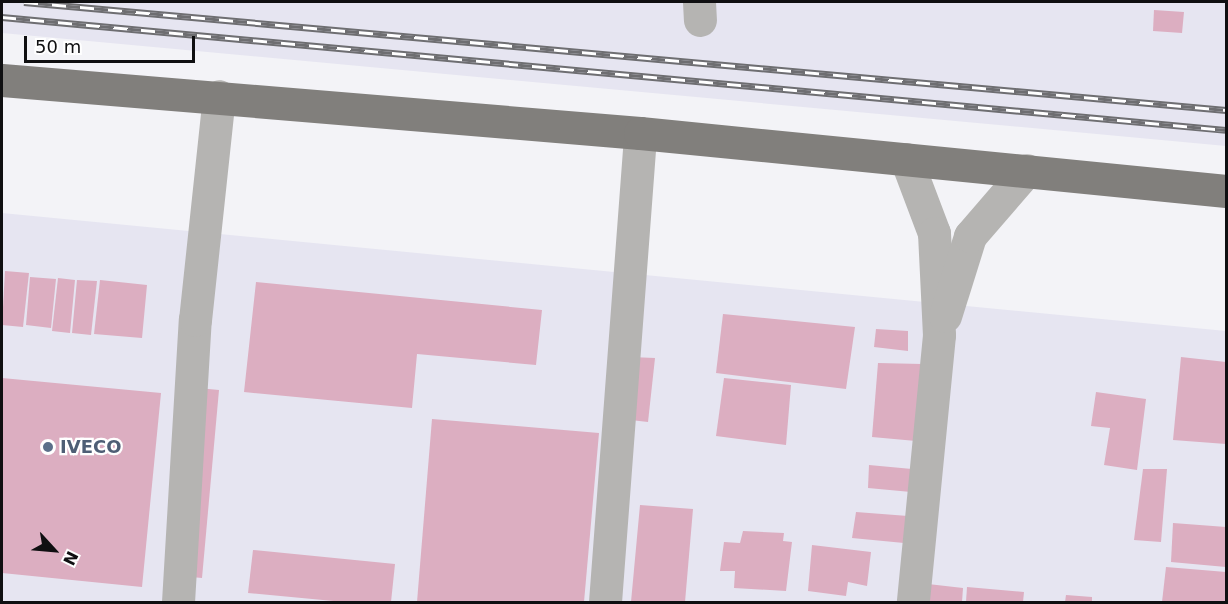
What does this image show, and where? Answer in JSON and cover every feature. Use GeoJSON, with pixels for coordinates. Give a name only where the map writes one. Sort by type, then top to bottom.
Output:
{"type":"FeatureCollection","features":[{"type":"Feature","properties":{"kind":"main road"},"geometry":{"type":"LineString","coordinates":[[2,80],[219,96],[640,133],[1227,191]]}},
{"type":"Feature","properties":{"kind":"street"},"geometry":{"type":"LineString","coordinates":[[178,603],[195,320],[219,96]]}},
{"type":"Feature","properties":{"kind":"street"},"geometry":{"type":"LineString","coordinates":[[605,603],[640,133]]}},
{"type":"Feature","properties":{"kind":"street"},"geometry":{"type":"LineString","coordinates":[[906,159],[934,233],[939,334],[913,603]]}},
{"type":"Feature","properties":{"kind":"street"},"geometry":{"type":"LineString","coordinates":[[939,334],[970,236],[1027,170]]}},
{"type":"Feature","properties":{"kind":"shaded area"},"geometry":{"type":"Polygon","coordinates":[[[2,2],[1226,2],[1226,146],[2,33],[2,2]]]}},
{"type":"Feature","properties":{"kind":"shaded area"},"geometry":{"type":"Polygon","coordinates":[[[2,213],[1226,331],[1226,602],[2,602],[2,213]]]}},
{"type":"Feature","properties":{"kind":"building"},"geometry":{"type":"Polygon","coordinates":[[[1154,10],[1184,12],[1182,33],[1153,31],[1154,10]]]}},
{"type":"Feature","properties":{"kind":"building"},"geometry":{"type":"Polygon","coordinates":[[[5,271],[29,273],[23,327],[2,325],[5,271]]]}},
{"type":"Feature","properties":{"kind":"building"},"geometry":{"type":"Polygon","coordinates":[[[30,277],[56,279],[51,328],[26,325],[30,277]]]}},
{"type":"Feature","properties":{"kind":"building"},"geometry":{"type":"Polygon","coordinates":[[[58,278],[75,280],[70,333],[52,331],[58,278]]]}},
{"type":"Feature","properties":{"kind":"building"},"geometry":{"type":"Polygon","coordinates":[[[77,280],[97,281],[91,335],[72,333],[77,280]]]}},
{"type":"Feature","properties":{"kind":"building"},"geometry":{"type":"Polygon","coordinates":[[[100,280],[147,285],[142,338],[94,334],[100,280]]]}},
{"type":"Feature","properties":{"kind":"building"},"geometry":{"type":"Polygon","coordinates":[[[256,282],[542,310],[536,365],[417,354],[412,408],[244,392],[256,282]]]}},
{"type":"Feature","properties":{"kind":"building"},"geometry":{"type":"Polygon","coordinates":[[[723,314],[855,327],[846,389],[716,373],[723,314]]]}},
{"type":"Feature","properties":{"kind":"building"},"geometry":{"type":"Polygon","coordinates":[[[876,329],[908,331],[908,351],[874,347],[876,329]]]}},
{"type":"Feature","properties":{"kind":"building"},"geometry":{"type":"Polygon","coordinates":[[[631,357],[655,358],[648,422],[622,419],[631,357]]]}},
{"type":"Feature","properties":{"kind":"building"},"geometry":{"type":"Polygon","coordinates":[[[1181,357],[1226,362],[1226,444],[1173,440],[1181,357]]]}},
{"type":"Feature","properties":{"kind":"building"},"geometry":{"type":"Polygon","coordinates":[[[878,363],[922,364],[916,441],[872,437],[878,363]]]}},
{"type":"Feature","properties":{"kind":"building"},"geometry":{"type":"Polygon","coordinates":[[[2,378],[161,393],[142,587],[2,573],[2,378]]]}},
{"type":"Feature","properties":{"kind":"building"},"geometry":{"type":"Polygon","coordinates":[[[724,378],[791,385],[786,445],[716,436],[724,378]]]}},
{"type":"Feature","properties":{"kind":"building"},"geometry":{"type":"Polygon","coordinates":[[[198,388],[219,390],[202,578],[181,576],[198,388]]]}},
{"type":"Feature","properties":{"kind":"building"},"geometry":{"type":"Polygon","coordinates":[[[1096,392],[1146,399],[1137,470],[1104,465],[1110,428],[1091,426],[1096,392]]]}},
{"type":"Feature","properties":{"kind":"building"},"geometry":{"type":"Polygon","coordinates":[[[432,419],[599,433],[584,602],[417,602],[432,419]]]}},
{"type":"Feature","properties":{"kind":"building"},"geometry":{"type":"Polygon","coordinates":[[[869,465],[912,469],[911,492],[868,488],[869,465]]]}},
{"type":"Feature","properties":{"kind":"building"},"geometry":{"type":"Polygon","coordinates":[[[1143,469],[1167,469],[1161,542],[1134,540],[1143,469]]]}},
{"type":"Feature","properties":{"kind":"building"},"geometry":{"type":"Polygon","coordinates":[[[640,505],[693,509],[685,602],[631,602],[640,505]]]}},
{"type":"Feature","properties":{"kind":"building"},"geometry":{"type":"Polygon","coordinates":[[[856,512],[908,516],[904,543],[852,538],[856,512]]]}},
{"type":"Feature","properties":{"kind":"building"},"geometry":{"type":"Polygon","coordinates":[[[1173,523],[1226,527],[1226,567],[1171,562],[1173,523]]]}},
{"type":"Feature","properties":{"kind":"building"},"geometry":{"type":"Polygon","coordinates":[[[743,531],[784,533],[783,541],[792,542],[786,591],[734,588],[735,571],[720,571],[724,542],[740,543],[743,531]]]}},
{"type":"Feature","properties":{"kind":"building"},"geometry":{"type":"Polygon","coordinates":[[[812,545],[871,552],[867,586],[848,582],[846,596],[808,591],[812,545]]]}},
{"type":"Feature","properties":{"kind":"building"},"geometry":{"type":"Polygon","coordinates":[[[253,550],[395,564],[391,602],[344,602],[248,593],[253,550]]]}},
{"type":"Feature","properties":{"kind":"building"},"geometry":{"type":"Polygon","coordinates":[[[1166,567],[1226,572],[1226,602],[1162,602],[1166,567]]]}},
{"type":"Feature","properties":{"kind":"building"},"geometry":{"type":"Polygon","coordinates":[[[928,584],[963,588],[962,602],[926,602],[928,584]]]}},
{"type":"Feature","properties":{"kind":"building"},"geometry":{"type":"Polygon","coordinates":[[[967,587],[1024,592],[1023,602],[966,602],[967,587]]]}},
{"type":"Feature","properties":{"kind":"building"},"geometry":{"type":"Polygon","coordinates":[[[1066,595],[1092,597],[1092,602],[1065,602],[1066,595]]]}},
{"type":"Feature","properties":{"kind":"railway"},"geometry":{"type":"LineString","coordinates":[[24,2],[1226,110]]}},
{"type":"Feature","properties":{"kind":"railway"},"geometry":{"type":"LineString","coordinates":[[2,17],[1226,130]]}},
{"type":"Feature","properties":{"kind":"place","name":"IVECO"},"geometry":{"type":"Point","coordinates":[48,447]}}]}
